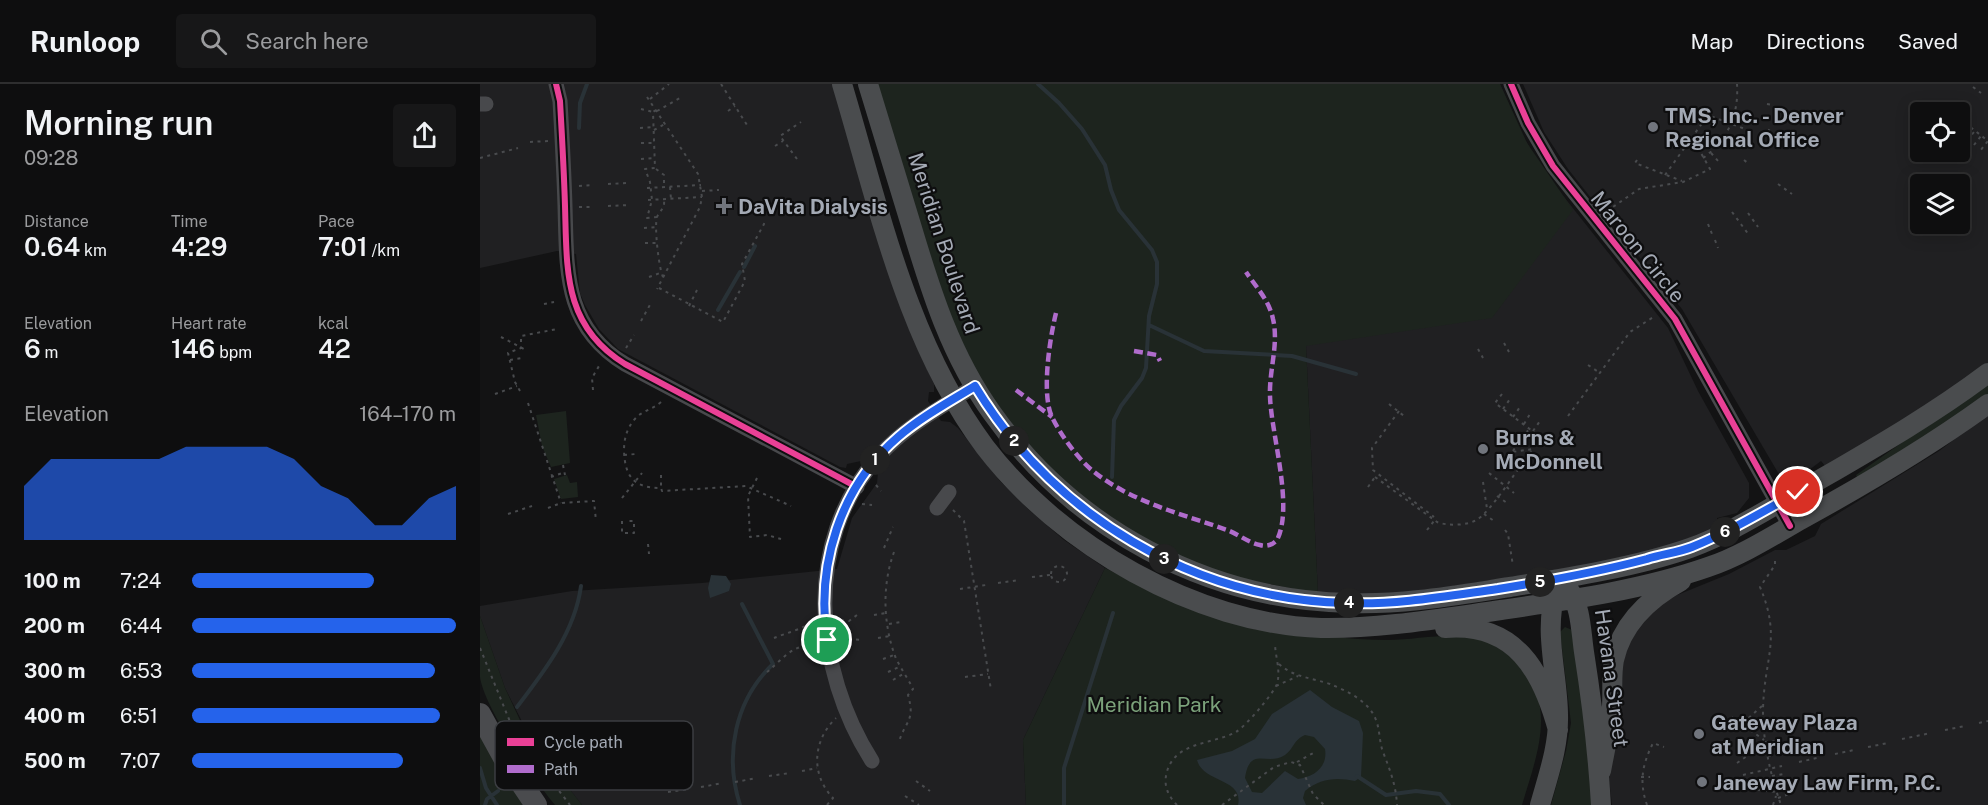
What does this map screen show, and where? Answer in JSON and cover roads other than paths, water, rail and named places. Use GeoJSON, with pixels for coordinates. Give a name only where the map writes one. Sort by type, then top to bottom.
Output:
{"type":"FeatureCollection","features":[{"type":"Feature","properties":{"kind":"highway"},"geometry":{"type":"LineString","coordinates":[[480,714],[495,741]]}},
{"type":"Feature","properties":{"kind":"highway"},"geometry":{"type":"LineString","coordinates":[[526,790],[536,805]]}},
{"type":"Feature","properties":{"kind":"main road"},"geometry":{"type":"LineString","coordinates":[[842,84],[910,306],[928,353],[953,399],[985,447],[1021,487],[1062,524],[1112,560],[1171,590],[1223,609],[1276,622],[1327,628],[1428,621],[1552,603],[1628,589],[1708,568]]}},
{"type":"Feature","properties":{"kind":"main road","name":"Meridian Boulevard"},"geometry":{"type":"LineString","coordinates":[[868,84],[936,305],[951,343],[1000,424],[1028,458],[1080,506],[1141,548],[1221,582],[1296,599],[1358,604],[1413,601],[1560,578],[1689,548],[1777,504],[1911,426],[1988,373]]}},
{"type":"Feature","properties":{"kind":"main road"},"geometry":{"type":"LineString","coordinates":[[1601,771],[1611,714],[1614,659],[1622,637],[1649,602],[1708,568],[1790,526],[1930,445],[1988,404]]}},
{"type":"Feature","properties":{"kind":"main road"},"geometry":{"type":"LineString","coordinates":[[1540,805],[1558,730],[1552,603],[1560,578]]}},
{"type":"Feature","properties":{"kind":"main road","name":"Havana Street"},"geometry":{"type":"LineString","coordinates":[[1560,578],[1576,599],[1601,771],[1601,805]]}},
{"type":"Feature","properties":{"kind":"main road"},"geometry":{"type":"LineString","coordinates":[[1327,628],[1333,631],[1389,632],[1460,627],[1493,634],[1516,648],[1536,670],[1549,696],[1558,730]]}},
{"type":"Feature","properties":{"kind":"street"},"geometry":{"type":"LineString","coordinates":[[556,84],[560,101],[568,278],[576,307],[590,332],[609,352],[631,367],[857,486]]}},
{"type":"Feature","properties":{"kind":"street","name":"Maroon Circle"},"geometry":{"type":"LineString","coordinates":[[1511,84],[1528,123],[1555,170],[1675,320],[1790,526]]}},
{"type":"Feature","properties":{"kind":"street"},"geometry":{"type":"LineString","coordinates":[[872,761],[855,732],[839,692],[830,658],[824,612],[825,579],[831,545],[844,510],[875,460],[898,437],[975,386]]}},
{"type":"Feature","properties":{"kind":"waterway"},"geometry":{"type":"LineString","coordinates":[[579,128],[580,103],[587,84]]}},
{"type":"Feature","properties":{"kind":"waterway"},"geometry":{"type":"LineString","coordinates":[[1038,84],[1082,129],[1105,165],[1119,210],[1152,250],[1157,262],[1157,284],[1149,316],[1146,368],[1142,378],[1121,406],[1114,420],[1112,477]]}},
{"type":"Feature","properties":{"kind":"waterway"},"geometry":{"type":"LineString","coordinates":[[744,267],[755,246]]}},
{"type":"Feature","properties":{"kind":"waterway"},"geometry":{"type":"LineString","coordinates":[[718,310],[740,272]]}},
{"type":"Feature","properties":{"kind":"waterway"},"geometry":{"type":"LineString","coordinates":[[1149,325],[1204,351],[1292,356],[1356,374]]}},
{"type":"Feature","properties":{"kind":"waterway"},"geometry":{"type":"LineString","coordinates":[[517,707],[557,651],[578,603],[581,586]]}},
{"type":"Feature","properties":{"kind":"waterway"},"geometry":{"type":"LineString","coordinates":[[740,805],[733,767],[736,729],[750,694],[773,664],[742,604]]}},
{"type":"Feature","properties":{"kind":"waterway"},"geometry":{"type":"LineString","coordinates":[[1064,805],[1064,768],[1113,613]]}},
{"type":"Feature","properties":{"kind":"waterway"},"geometry":{"type":"LineString","coordinates":[[480,768],[486,788],[497,805]]}},
{"type":"Feature","properties":{"kind":"waterway"},"geometry":{"type":"LineString","coordinates":[[1357,776],[1386,795],[1416,791],[1440,794],[1449,805]]}},
{"type":"Feature","properties":{"kind":"waterway"},"geometry":{"type":"LineString","coordinates":[[485,805],[487,799],[498,791]]}},
{"type":"Feature","properties":{"kind":"place","name":"TMS, Inc. - Denver Regional Office"},"geometry":{"type":"Point","coordinates":[1653,127]}},
{"type":"Feature","properties":{"kind":"place","name":"DaVita Dialysis"},"geometry":{"type":"Point","coordinates":[724,206]}},
{"type":"Feature","properties":{"kind":"place","name":"Burns & McDonnell"},"geometry":{"type":"Point","coordinates":[1483,449]}},
{"type":"Feature","properties":{"kind":"place","name":"Gateway Plaza at Meridian"},"geometry":{"type":"Point","coordinates":[1699,734]}},
{"type":"Feature","properties":{"kind":"place","name":"Janeway Law Firm, P.C."},"geometry":{"type":"Point","coordinates":[1702,782]}},
{"type":"Feature","properties":{"kind":"park label","name":"Meridian Park"},"geometry":{"type":"Point","coordinates":[1154,704]}}]}
